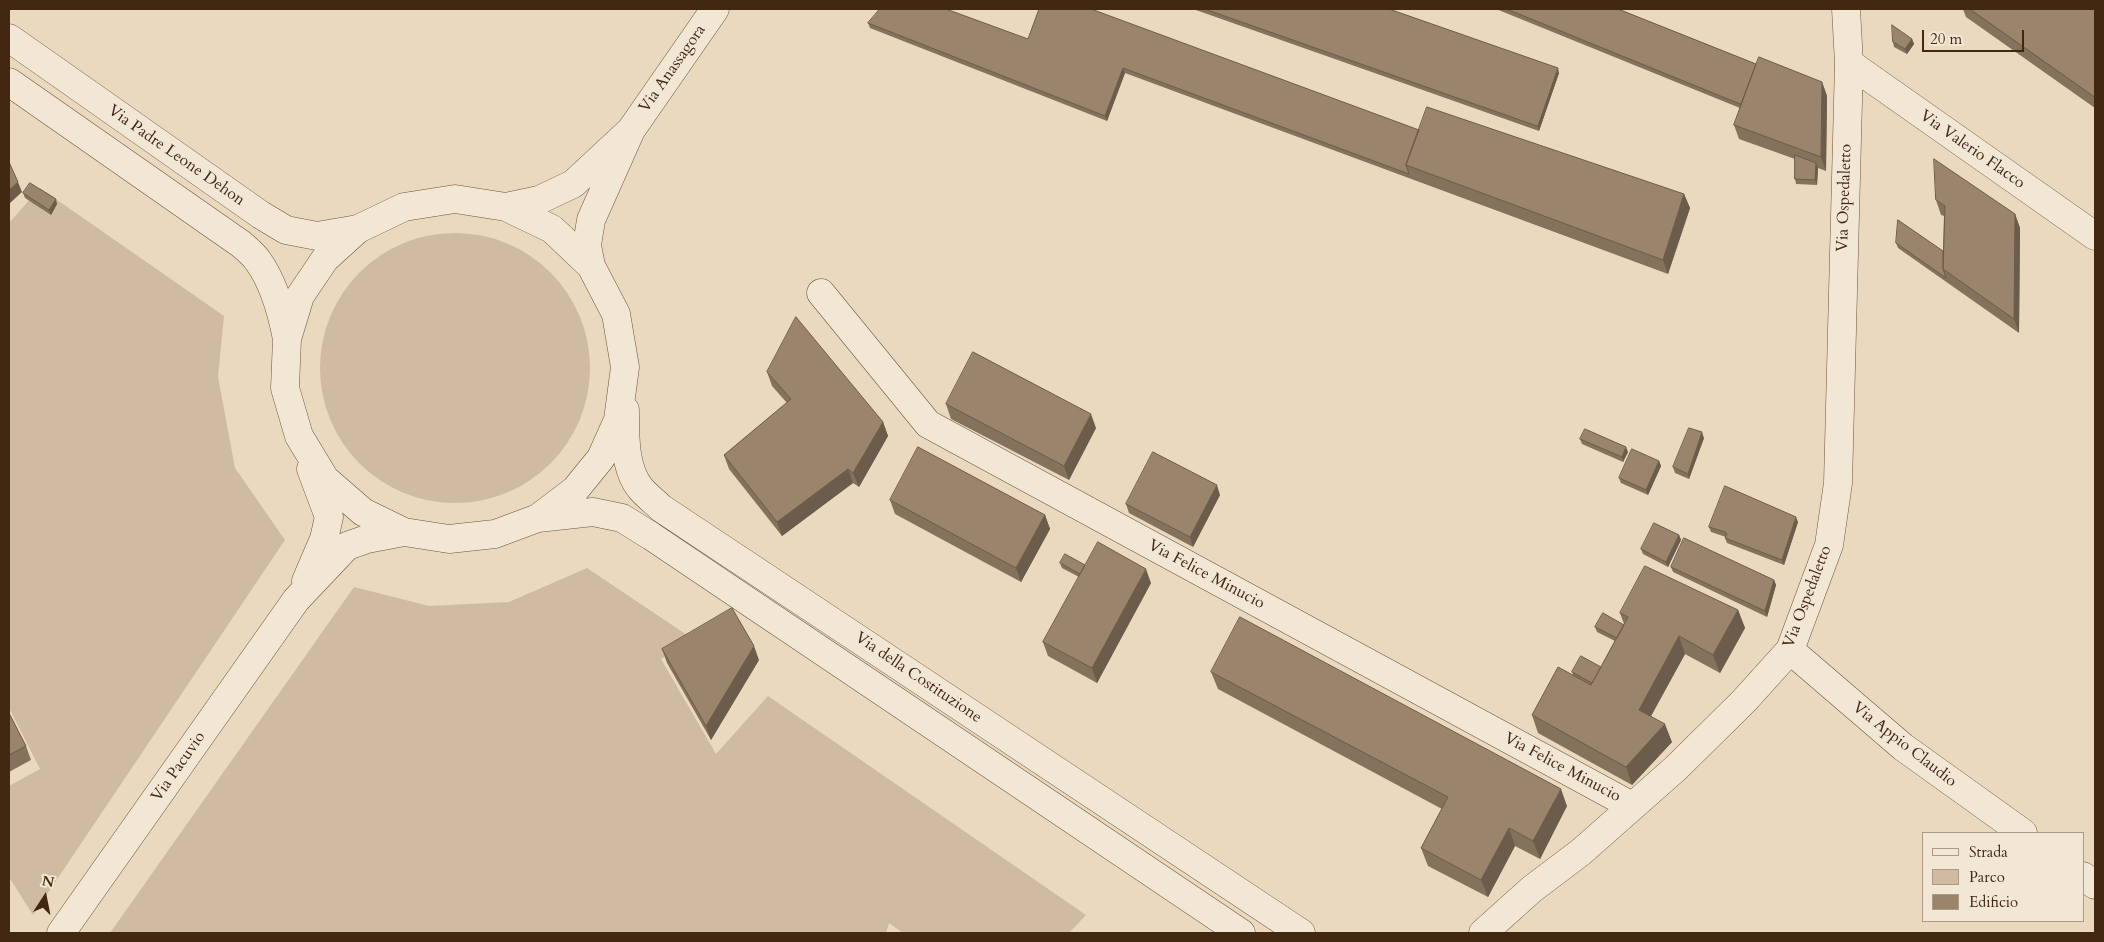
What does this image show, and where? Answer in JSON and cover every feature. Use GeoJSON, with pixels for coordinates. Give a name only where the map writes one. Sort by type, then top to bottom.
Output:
{"type":"FeatureCollection","features":[{"type":"Feature","properties":{"kind":"street","name":"Via Anassagora"},"geometry":{"type":"LineString","coordinates":[[591,266],[588,245],[590,220],[631,130],[715,9]]}},
{"type":"Feature","properties":{"kind":"street","name":"Via Ospedaletto"},"geometry":{"type":"LineString","coordinates":[[1483,933],[1532,889],[1581,852],[1676,768],[1738,708],[1790,650],[1830,545],[1838,483],[1849,63],[1846,9]]}},
{"type":"Feature","properties":{"kind":"street","name":"Via Padre Leone Dehon"},"geometry":{"type":"LineString","coordinates":[[9,38],[261,216],[286,230],[317,236],[358,229]]}},
{"type":"Feature","properties":{"kind":"street","name":"Via Valerio Flacco"},"geometry":{"type":"LineString","coordinates":[[1849,63],[2095,236]]}},
{"type":"Feature","properties":{"kind":"street"},"geometry":{"type":"LineString","coordinates":[[9,82],[241,244],[258,261],[268,279],[282,313],[287,339]]}},
{"type":"Feature","properties":{"kind":"street","name":"Via Anassagora"},"geometry":{"type":"LineString","coordinates":[[506,207],[539,200],[573,184],[631,130]]}},
{"type":"Feature","properties":{"kind":"street","name":"Via della Costituzione"},"geometry":{"type":"LineString","coordinates":[[1241,933],[622,518],[593,512],[538,518],[495,534],[449,539],[404,532],[362,512],[325,479],[298,436],[285,388],[287,339],[300,296],[325,259],[358,229],[404,207],[455,199],[506,207],[552,229],[591,266],[616,314],[625,367],[624,441],[632,474],[640,489],[661,508],[1301,933]]}},
{"type":"Feature","properties":{"kind":"street","name":"Via Felice Minucio"},"geometry":{"type":"LineString","coordinates":[[821,293],[928,424],[1632,806]]}},
{"type":"Feature","properties":{"kind":"street","name":"Via della Costituzione"},"geometry":{"type":"LineString","coordinates":[[538,518],[575,490],[601,458],[618,420],[625,367]]}},
{"type":"Feature","properties":{"kind":"street","name":"Via Pacuvio"},"geometry":{"type":"LineString","coordinates":[[296,600],[324,539],[329,517],[298,436]]}},
{"type":"Feature","properties":{"kind":"street","name":"Via Pacuvio"},"geometry":{"type":"LineString","coordinates":[[61,933],[296,600],[347,546],[367,539],[404,532]]}},
{"type":"Feature","properties":{"kind":"street","name":"Via Appio Claudio"},"geometry":{"type":"LineString","coordinates":[[1790,650],[1903,747],[2022,832]]}},
{"type":"Feature","properties":{"kind":"street"},"geometry":{"type":"LineString","coordinates":[[2084,877],[2095,885]]}},
{"type":"Feature","properties":{"kind":"green space"},"geometry":{"type":"Polygon","coordinates":[[[40,188],[224,316],[218,377],[235,468],[285,540],[33,915],[9,877],[9,786],[40,769],[9,708],[9,223],[40,188]]]}},
{"type":"Feature","properties":{"kind":"green space"},"geometry":{"type":"Polygon","coordinates":[[[455,233],[481,236],[507,243],[530,256],[551,272],[567,293],[580,316],[587,342],[590,368],[587,394],[580,420],[567,443],[551,464],[530,480],[507,493],[481,500],[455,503],[429,500],[403,493],[380,480],[359,464],[343,443],[330,420],[323,394],[320,368],[323,342],[330,316],[343,293],[359,272],[380,256],[403,243],[429,236],[455,233]]]}},
{"type":"Feature","properties":{"kind":"green space"},"geometry":{"type":"Polygon","coordinates":[[[587,568],[693,639],[661,659],[716,754],[768,696],[1086,915],[1069,933],[903,933],[889,923],[886,933],[110,933],[354,587],[429,606],[509,602],[587,568]]]}},
{"type":"Feature","properties":{"kind":"building"},"geometry":{"type":"Polygon","coordinates":[[[880,9],[946,9],[1028,39],[1039,9],[1091,9],[1419,130],[1406,165],[1409,174],[1123,68],[1105,116],[868,23],[880,9]]]}},
{"type":"Feature","properties":{"kind":"building"},"geometry":{"type":"Polygon","coordinates":[[[1205,9],[1389,9],[1558,68],[1538,126],[1205,9]]]}},
{"type":"Feature","properties":{"kind":"building"},"geometry":{"type":"Polygon","coordinates":[[[1507,9],[1618,9],[1756,64],[1741,104],[1507,9]]]}},
{"type":"Feature","properties":{"kind":"building"},"geometry":{"type":"Polygon","coordinates":[[[1970,9],[2095,9],[2095,97],[1970,9]]]}},
{"type":"Feature","properties":{"kind":"building"},"geometry":{"type":"Polygon","coordinates":[[[1892,25],[1912,39],[1905,49],[1893,42],[1892,25]]]}},
{"type":"Feature","properties":{"kind":"building"},"geometry":{"type":"Polygon","coordinates":[[[1759,57],[1822,82],[1821,157],[1734,125],[1759,57]]]}},
{"type":"Feature","properties":{"kind":"building"},"geometry":{"type":"Polygon","coordinates":[[[1427,107],[1684,194],[1663,260],[1406,165],[1427,107]]]}},
{"type":"Feature","properties":{"kind":"building"},"geometry":{"type":"Polygon","coordinates":[[[1795,155],[1816,163],[1815,180],[1795,179],[1795,155]]]}},
{"type":"Feature","properties":{"kind":"building"},"geometry":{"type":"Polygon","coordinates":[[[1934,159],[2015,214],[2014,319],[1943,269],[1945,206],[1936,200],[1934,159]]]}},
{"type":"Feature","properties":{"kind":"building"},"geometry":{"type":"Polygon","coordinates":[[[9,162],[18,182],[9,190],[9,162]]]}},
{"type":"Feature","properties":{"kind":"building"},"geometry":{"type":"Polygon","coordinates":[[[30,183],[56,199],[49,210],[23,193],[30,183]]]}},
{"type":"Feature","properties":{"kind":"building"},"geometry":{"type":"Polygon","coordinates":[[[1898,220],[1943,251],[1943,269],[1946,278],[1896,243],[1898,220]]]}},
{"type":"Feature","properties":{"kind":"building"},"geometry":{"type":"Polygon","coordinates":[[[796,317],[883,422],[853,473],[848,469],[777,522],[724,455],[791,399],[767,372],[796,317]]]}},
{"type":"Feature","properties":{"kind":"building"},"geometry":{"type":"Polygon","coordinates":[[[973,352],[1091,414],[1064,466],[946,404],[973,352]]]}},
{"type":"Feature","properties":{"kind":"building"},"geometry":{"type":"Polygon","coordinates":[[[1689,428],[1702,432],[1688,474],[1673,467],[1689,428]]]}},
{"type":"Feature","properties":{"kind":"building"},"geometry":{"type":"Polygon","coordinates":[[[1585,429],[1626,447],[1622,457],[1580,439],[1585,429]]]}},
{"type":"Feature","properties":{"kind":"building"},"geometry":{"type":"Polygon","coordinates":[[[918,447],[1045,515],[1016,568],[890,500],[918,447]]]}},
{"type":"Feature","properties":{"kind":"building"},"geometry":{"type":"Polygon","coordinates":[[[1632,449],[1659,461],[1646,490],[1619,478],[1632,449]]]}},
{"type":"Feature","properties":{"kind":"building"},"geometry":{"type":"Polygon","coordinates":[[[1153,452],[1217,485],[1190,537],[1126,504],[1153,452]]]}},
{"type":"Feature","properties":{"kind":"building"},"geometry":{"type":"Polygon","coordinates":[[[1725,486],[1796,517],[1782,560],[1725,538],[1727,534],[1725,532],[1709,527],[1725,486]]]}},
{"type":"Feature","properties":{"kind":"building"},"geometry":{"type":"Polygon","coordinates":[[[1654,523],[1679,535],[1666,562],[1641,549],[1654,523]]]}},
{"type":"Feature","properties":{"kind":"building"},"geometry":{"type":"Polygon","coordinates":[[[1684,538],[1774,580],[1765,611],[1671,567],[1684,538]]]}},
{"type":"Feature","properties":{"kind":"building"},"geometry":{"type":"Polygon","coordinates":[[[1098,542],[1146,569],[1092,668],[1043,642],[1098,542]]]}},
{"type":"Feature","properties":{"kind":"building"},"geometry":{"type":"Polygon","coordinates":[[[1065,554],[1085,565],[1080,574],[1060,563],[1065,554]]]}},
{"type":"Feature","properties":{"kind":"building"},"geometry":{"type":"Polygon","coordinates":[[[1645,566],[1738,610],[1713,655],[1679,636],[1639,710],[1665,724],[1626,767],[1532,715],[1558,667],[1591,685],[1628,617],[1620,613],[1645,566]]]}},
{"type":"Feature","properties":{"kind":"building"},"geometry":{"type":"Polygon","coordinates":[[[732,608],[754,646],[706,726],[662,649],[732,608]]]}},
{"type":"Feature","properties":{"kind":"building"},"geometry":{"type":"Polygon","coordinates":[[[1603,613],[1624,625],[1617,638],[1595,627],[1603,613]]]}},
{"type":"Feature","properties":{"kind":"building"},"geometry":{"type":"Polygon","coordinates":[[[1240,617],[1561,789],[1533,841],[1509,828],[1481,880],[1421,848],[1448,797],[1211,672],[1240,617]]]}},
{"type":"Feature","properties":{"kind":"building"},"geometry":{"type":"Polygon","coordinates":[[[1581,656],[1601,667],[1592,683],[1572,672],[1581,656]]]}},
{"type":"Feature","properties":{"kind":"building"},"geometry":{"type":"Polygon","coordinates":[[[9,713],[26,746],[9,755],[9,713]]]}}]}
